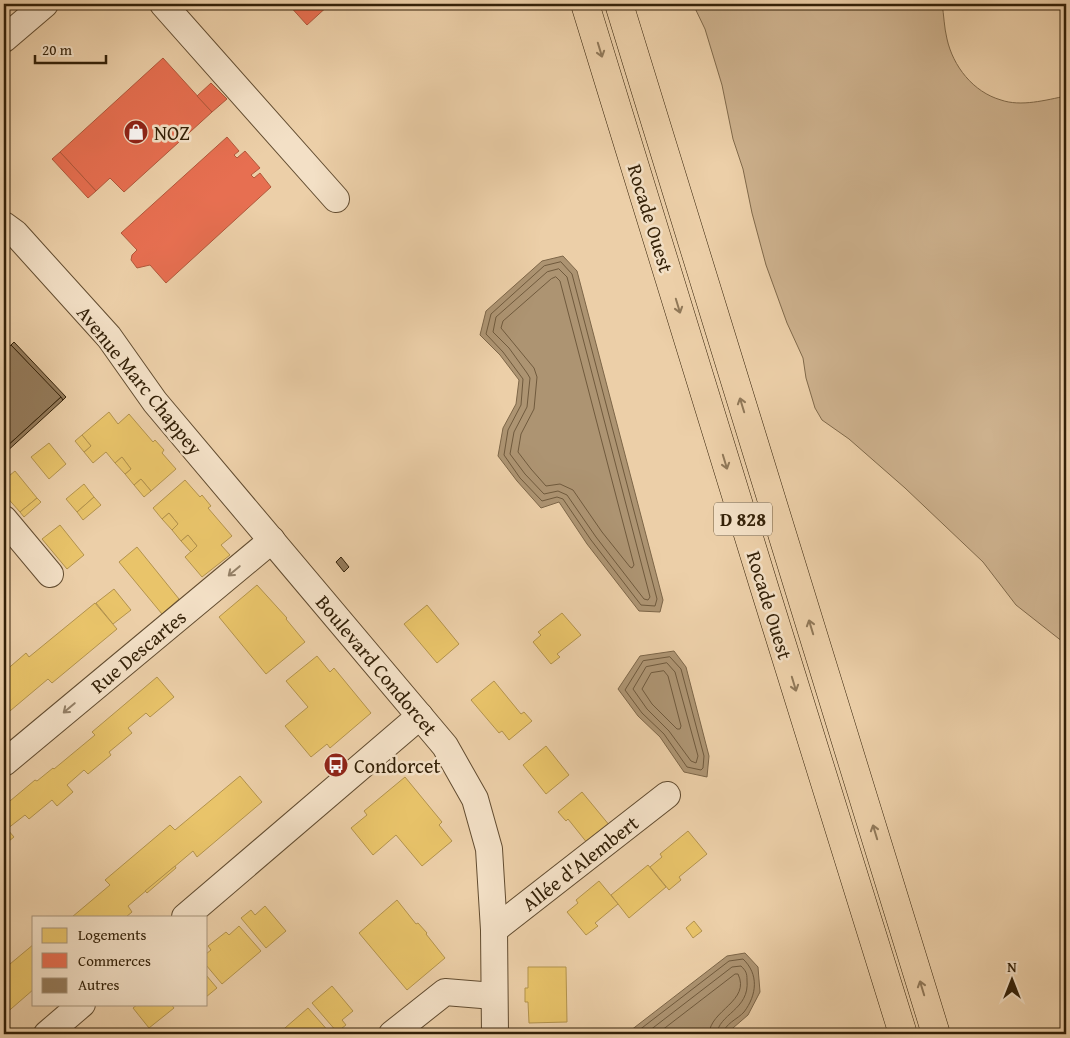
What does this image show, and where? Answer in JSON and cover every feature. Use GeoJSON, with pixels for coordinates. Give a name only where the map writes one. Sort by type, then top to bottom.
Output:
{"type":"FeatureCollection","features":[{"type":"Feature","properties":{"kind":"main road","name":"Rocade Ouest"},"geometry":{"type":"LineString","coordinates":[[585,4],[903,1034]]}},
{"type":"Feature","properties":{"kind":"main road","name":"Rocade Ouest"},"geometry":{"type":"LineString","coordinates":[[619,4],[936,1034]]}},
{"type":"Feature","properties":{"kind":"street"},"geometry":{"type":"LineString","coordinates":[[4,39],[45,4]]}},
{"type":"Feature","properties":{"kind":"street"},"geometry":{"type":"LineString","coordinates":[[163,4],[336,199]]}},
{"type":"Feature","properties":{"kind":"street","name":"Avenue Marc Chappey"},"geometry":{"type":"LineString","coordinates":[[4,225],[15,233],[109,338],[155,402],[272,540]]}},
{"type":"Feature","properties":{"kind":"street"},"geometry":{"type":"LineString","coordinates":[[4,519],[50,574]]}},
{"type":"Feature","properties":{"kind":"street","name":"Boulevard Condorcet"},"geometry":{"type":"LineString","coordinates":[[272,540],[445,746],[475,799],[489,849],[494,930],[495,1034]]}},
{"type":"Feature","properties":{"kind":"street","name":"Rue Descartes"},"geometry":{"type":"LineString","coordinates":[[4,763],[272,540]]}},
{"type":"Feature","properties":{"kind":"street"},"geometry":{"type":"LineString","coordinates":[[186,916],[420,716]]}},
{"type":"Feature","properties":{"kind":"street","name":"Allée d'Alembert"},"geometry":{"type":"LineString","coordinates":[[494,930],[667,795]]}},
{"type":"Feature","properties":{"kind":"street"},"geometry":{"type":"LineString","coordinates":[[392,1034],[445,992],[494,996]]}},
{"type":"Feature","properties":{"kind":"street"},"geometry":{"type":"LineString","coordinates":[[47,1034],[80,1006]]}},
{"type":"Feature","properties":{"kind":"shaded area"},"geometry":{"type":"Polygon","coordinates":[[[693,4],[942,4],[946,35],[954,59],[966,77],[982,91],[1001,100],[1017,103],[1066,96],[1066,643],[1016,605],[983,562],[905,488],[849,439],[822,420],[815,408],[806,378],[803,358],[787,323],[766,265],[743,169],[733,139],[722,85],[705,29],[693,4]]]}},
{"type":"Feature","properties":{"kind":"water"},"geometry":{"type":"Polygon","coordinates":[[[563,256],[577,271],[663,600],[660,612],[639,611],[587,544],[559,502],[541,508],[498,456],[503,428],[516,404],[519,380],[500,355],[480,335],[486,311],[542,261],[563,256]]]}},
{"type":"Feature","properties":{"kind":"water"},"geometry":{"type":"Polygon","coordinates":[[[674,651],[686,667],[709,756],[707,777],[684,772],[660,737],[638,716],[618,689],[640,656],[674,651]]]}},
{"type":"Feature","properties":{"kind":"water"},"geometry":{"type":"Polygon","coordinates":[[[745,953],[758,967],[760,992],[748,1015],[726,1034],[626,1034],[727,956],[745,953]]]}},
{"type":"Feature","properties":{"kind":"building: Logements"},"geometry":{"type":"Polygon","coordinates":[[[109,412],[118,424],[129,414],[153,442],[155,440],[164,450],[162,453],[176,469],[151,491],[141,479],[134,485],[125,474],[131,469],[122,457],[115,463],[106,452],[93,463],[84,452],[91,446],[82,435],[109,412]]]}},
{"type":"Feature","properties":{"kind":"building: Logements"},"geometry":{"type":"Polygon","coordinates":[[[82,435],[91,446],[84,452],[75,441],[82,435]]]}},
{"type":"Feature","properties":{"kind":"building: Logements"},"geometry":{"type":"Polygon","coordinates":[[[49,443],[66,464],[49,479],[31,457],[49,443]]]}},
{"type":"Feature","properties":{"kind":"building: Logements"},"geometry":{"type":"Polygon","coordinates":[[[122,457],[131,469],[125,474],[115,463],[122,457]]]}},
{"type":"Feature","properties":{"kind":"building: Logements"},"geometry":{"type":"Polygon","coordinates":[[[15,471],[37,498],[20,512],[4,494],[4,480],[15,471]]]}},
{"type":"Feature","properties":{"kind":"building: Logements"},"geometry":{"type":"Polygon","coordinates":[[[141,479],[151,491],[144,497],[134,485],[141,479]]]}},
{"type":"Feature","properties":{"kind":"building: Logements"},"geometry":{"type":"Polygon","coordinates":[[[185,480],[200,497],[202,495],[211,506],[208,508],[232,536],[221,545],[230,555],[202,577],[185,557],[197,546],[188,535],[181,541],[172,530],[178,524],[169,513],[162,519],[153,508],[185,480]]]}},
{"type":"Feature","properties":{"kind":"building: Logements"},"geometry":{"type":"Polygon","coordinates":[[[84,484],[94,497],[77,512],[66,499],[84,484]]]}},
{"type":"Feature","properties":{"kind":"building: Logements"},"geometry":{"type":"Polygon","coordinates":[[[94,497],[101,505],[83,520],[77,512],[94,497]]]}},
{"type":"Feature","properties":{"kind":"building: Logements"},"geometry":{"type":"Polygon","coordinates":[[[37,498],[41,502],[24,517],[20,512],[37,498]]]}},
{"type":"Feature","properties":{"kind":"building: Logements"},"geometry":{"type":"Polygon","coordinates":[[[169,513],[178,524],[172,530],[162,519],[169,513]]]}},
{"type":"Feature","properties":{"kind":"building: Logements"},"geometry":{"type":"Polygon","coordinates":[[[60,525],[84,555],[67,569],[42,539],[60,525]]]}},
{"type":"Feature","properties":{"kind":"building: Logements"},"geometry":{"type":"Polygon","coordinates":[[[188,535],[197,546],[191,552],[181,541],[188,535]]]}},
{"type":"Feature","properties":{"kind":"building: Logements"},"geometry":{"type":"Polygon","coordinates":[[[137,547],[179,599],[162,614],[119,562],[137,547]]]}},
{"type":"Feature","properties":{"kind":"building: Logements"},"geometry":{"type":"Polygon","coordinates":[[[257,585],[287,618],[305,642],[266,674],[219,617],[257,585]]]}},
{"type":"Feature","properties":{"kind":"building: Logements"},"geometry":{"type":"Polygon","coordinates":[[[114,589],[131,610],[113,624],[96,603],[114,589]]]}},
{"type":"Feature","properties":{"kind":"building: Logements"},"geometry":{"type":"Polygon","coordinates":[[[95,603],[117,629],[52,683],[48,679],[4,716],[4,672],[26,653],[29,657],[95,603]]]}},
{"type":"Feature","properties":{"kind":"building: Logements"},"geometry":{"type":"Polygon","coordinates":[[[427,605],[459,644],[437,663],[404,624],[427,605]]]}},
{"type":"Feature","properties":{"kind":"building: Logements"},"geometry":{"type":"Polygon","coordinates":[[[562,613],[581,635],[557,654],[560,657],[551,664],[533,642],[541,635],[538,632],[562,613]]]}},
{"type":"Feature","properties":{"kind":"building: Logements"},"geometry":{"type":"Polygon","coordinates":[[[317,656],[330,672],[334,668],[371,713],[330,748],[327,744],[311,757],[285,726],[308,707],[286,681],[317,656]]]}},
{"type":"Feature","properties":{"kind":"building: Logements"},"geometry":{"type":"Polygon","coordinates":[[[157,677],[174,697],[150,717],[146,713],[128,728],[132,733],[109,752],[111,755],[88,774],[84,770],[67,785],[73,792],[57,806],[52,800],[29,819],[25,815],[7,829],[14,837],[4,845],[4,806],[35,780],[37,781],[54,769],[95,735],[92,732],[157,677]]]}},
{"type":"Feature","properties":{"kind":"building: Logements"},"geometry":{"type":"Polygon","coordinates":[[[494,681],[521,714],[524,712],[532,721],[509,740],[502,731],[499,733],[471,700],[494,681]]]}},
{"type":"Feature","properties":{"kind":"building: Logements"},"geometry":{"type":"Polygon","coordinates":[[[546,746],[569,775],[546,794],[523,765],[546,746]]]}},
{"type":"Feature","properties":{"kind":"building: Logements"},"geometry":{"type":"Polygon","coordinates":[[[240,776],[262,802],[197,857],[193,851],[128,906],[132,912],[127,916],[73,916],[110,885],[105,880],[170,825],[175,830],[240,776]]]}},
{"type":"Feature","properties":{"kind":"building: Logements"},"geometry":{"type":"Polygon","coordinates":[[[405,777],[442,822],[439,825],[452,841],[422,866],[396,835],[373,855],[351,828],[367,815],[364,811],[405,777]]]}},
{"type":"Feature","properties":{"kind":"building: Logements"},"geometry":{"type":"Polygon","coordinates":[[[582,792],[610,826],[588,844],[568,819],[566,821],[558,812],[582,792]]]}},
{"type":"Feature","properties":{"kind":"building: Logements"},"geometry":{"type":"Polygon","coordinates":[[[688,831],[707,854],[679,877],[681,880],[669,890],[650,867],[662,857],[660,854],[688,831]]]}},
{"type":"Feature","properties":{"kind":"building: Logements"},"geometry":{"type":"Polygon","coordinates":[[[648,865],[666,887],[629,918],[611,895],[648,865]]]}},
{"type":"Feature","properties":{"kind":"building: Logements"},"geometry":{"type":"Polygon","coordinates":[[[175,866],[176,868],[147,893],[145,891],[175,866]]]}},
{"type":"Feature","properties":{"kind":"building: Logements"},"geometry":{"type":"Polygon","coordinates":[[[599,881],[618,904],[595,923],[598,926],[586,935],[567,912],[578,903],[576,900],[599,881]]]}},
{"type":"Feature","properties":{"kind":"building: Logements"},"geometry":{"type":"Polygon","coordinates":[[[397,900],[416,924],[418,923],[427,933],[445,958],[407,990],[359,933],[397,900]]]}},
{"type":"Feature","properties":{"kind":"building: Logements"},"geometry":{"type":"Polygon","coordinates":[[[265,906],[286,931],[266,948],[241,918],[251,910],[255,915],[265,906]]]}},
{"type":"Feature","properties":{"kind":"building: Logements"},"geometry":{"type":"Polygon","coordinates":[[[694,921],[702,931],[693,938],[686,928],[694,921]]]}},
{"type":"Feature","properties":{"kind":"building: Logements"},"geometry":{"type":"Polygon","coordinates":[[[239,926],[261,951],[222,984],[208,967],[208,952],[211,950],[208,946],[226,932],[229,935],[239,926]]]}},
{"type":"Feature","properties":{"kind":"building: Logements"},"geometry":{"type":"Polygon","coordinates":[[[32,946],[32,991],[4,1015],[4,969],[32,946]]]}},
{"type":"Feature","properties":{"kind":"building: Logements"},"geometry":{"type":"Polygon","coordinates":[[[528,967],[566,967],[567,1022],[529,1023],[528,1002],[525,1002],[525,988],[528,988],[528,967]]]}},
{"type":"Feature","properties":{"kind":"building: Logements"},"geometry":{"type":"Polygon","coordinates":[[[208,977],[217,988],[208,995],[208,977]]]}},
{"type":"Feature","properties":{"kind":"building: Logements"},"geometry":{"type":"Polygon","coordinates":[[[332,986],[353,1011],[342,1020],[346,1025],[337,1032],[312,1003],[332,986]]]}},
{"type":"Feature","properties":{"kind":"building: Logements"},"geometry":{"type":"Polygon","coordinates":[[[136,1006],[172,1006],[174,1008],[149,1028],[133,1008],[136,1006]]]}},
{"type":"Feature","properties":{"kind":"building: Logements"},"geometry":{"type":"Polygon","coordinates":[[[308,1008],[330,1033],[278,1034],[308,1008]]]}},
{"type":"Feature","properties":{"kind":"building: Commerces"},"geometry":{"type":"Polygon","coordinates":[[[288,4],[330,4],[307,25],[288,4]]]}},
{"type":"Feature","properties":{"kind":"building: Commerces","name":"NOZ"},"geometry":{"type":"Polygon","coordinates":[[[163,58],[212,112],[124,192],[110,178],[96,191],[60,152],[163,58]]]}},
{"type":"Feature","properties":{"kind":"building: Commerces"},"geometry":{"type":"Polygon","coordinates":[[[211,83],[227,99],[212,112],[197,96],[211,83]]]}},
{"type":"Feature","properties":{"kind":"building: Commerces"},"geometry":{"type":"Polygon","coordinates":[[[227,137],[239,151],[234,155],[237,158],[245,151],[260,168],[251,175],[254,178],[260,173],[271,187],[166,283],[150,265],[137,268],[131,260],[132,255],[137,250],[121,233],[227,137]]]}},
{"type":"Feature","properties":{"kind":"building: Commerces"},"geometry":{"type":"Polygon","coordinates":[[[60,152],[96,191],[88,198],[52,159],[60,152]]]}},
{"type":"Feature","properties":{"kind":"building: Autres"},"geometry":{"type":"Polygon","coordinates":[[[14,342],[66,397],[63,400],[11,345],[14,342]]]}},
{"type":"Feature","properties":{"kind":"building: Autres"},"geometry":{"type":"Polygon","coordinates":[[[11,345],[61,397],[4,449],[4,351],[11,345]]]}},
{"type":"Feature","properties":{"kind":"building: Autres"},"geometry":{"type":"Polygon","coordinates":[[[61,397],[63,400],[4,454],[4,449],[61,397]]]}},
{"type":"Feature","properties":{"kind":"building: Autres"},"geometry":{"type":"Polygon","coordinates":[[[341,557],[349,567],[344,572],[336,562],[341,557]]]}},
{"type":"Feature","properties":{"kind":"place","name":"NOZ"},"geometry":{"type":"Point","coordinates":[136,132]}},
{"type":"Feature","properties":{"kind":"place","name":"Condorcet"},"geometry":{"type":"Point","coordinates":[336,765]}}]}
